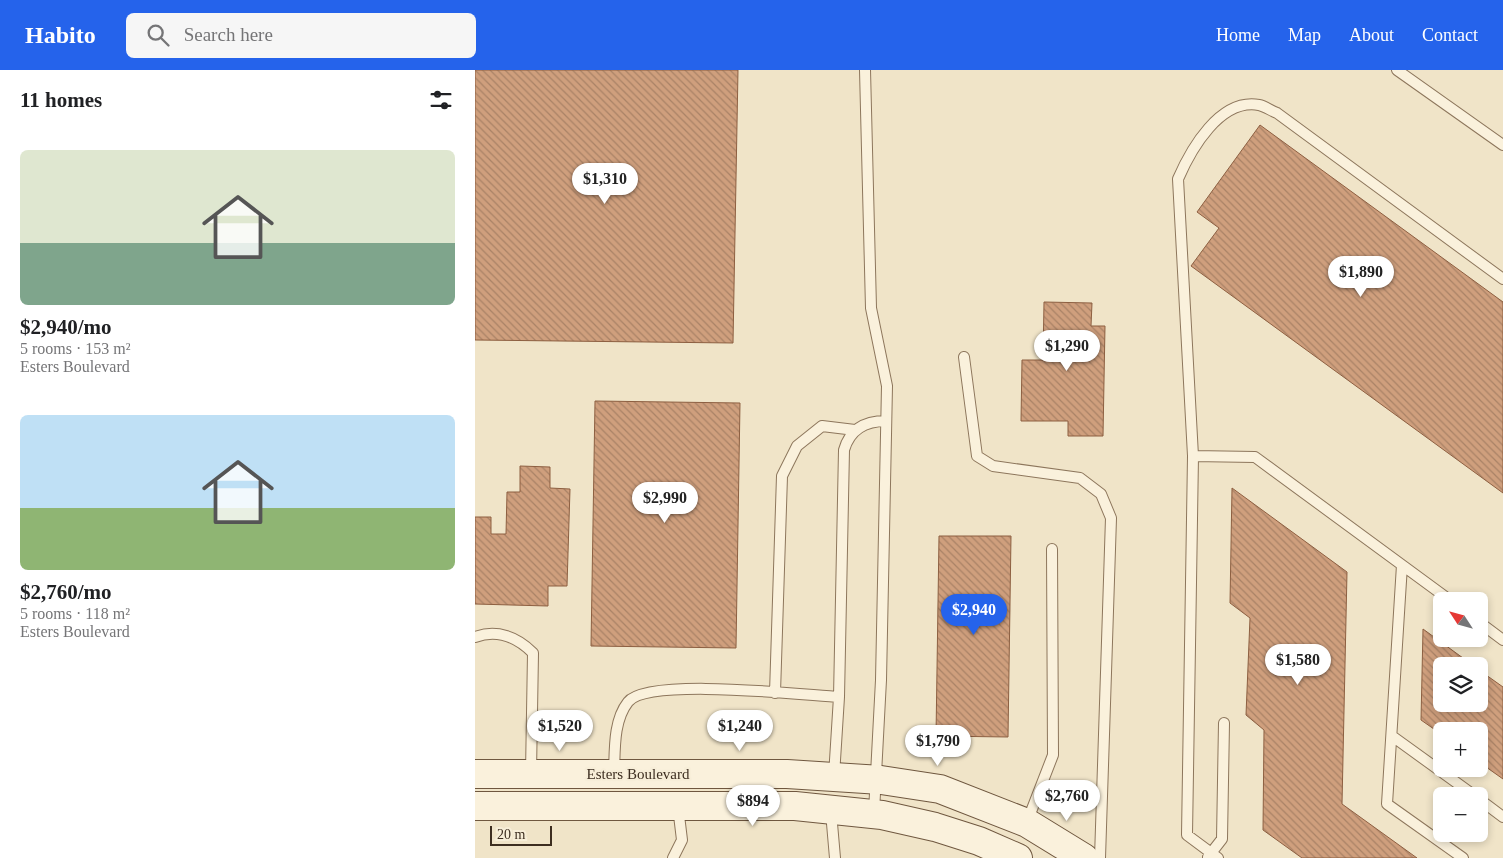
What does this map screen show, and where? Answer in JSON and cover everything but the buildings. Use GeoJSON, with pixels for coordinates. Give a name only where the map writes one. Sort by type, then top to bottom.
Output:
{"type":"FeatureCollection","features":[{"type":"Feature","properties":{"kind":"main road","name":"Esters Boulevard"},"geometry":{"type":"LineString","coordinates":[[475,774],[787,774],[877,780],[940,789],[1027,823],[1084,858]]}},
{"type":"Feature","properties":{"kind":"main road"},"geometry":{"type":"LineString","coordinates":[[831,810],[834,777]]}},
{"type":"Feature","properties":{"kind":"main road"},"geometry":{"type":"LineString","coordinates":[[475,806],[795,806],[873,814],[935,827],[979,841],[1018,858]]}},
{"type":"Feature","properties":{"kind":"lane"},"geometry":{"type":"LineString","coordinates":[[865,70],[871,308],[887,386],[877,780],[873,814]]}},
{"type":"Feature","properties":{"kind":"lane"},"geometry":{"type":"LineString","coordinates":[[1397,70],[1503,145]]}},
{"type":"Feature","properties":{"kind":"lane"},"geometry":{"type":"LineString","coordinates":[[1224,723],[1222,839],[1212,856],[1187,835],[1193,456],[1178,179],[1185,164],[1212,125],[1226,112],[1241,106],[1259,105],[1277,113],[1503,279]]}},
{"type":"Feature","properties":{"kind":"lane"},"geometry":{"type":"LineString","coordinates":[[964,357],[977,456],[993,466],[1080,478],[1101,494],[1111,518],[1100,858]]}},
{"type":"Feature","properties":{"kind":"lane"},"geometry":{"type":"LineString","coordinates":[[834,777],[839,697],[844,450],[847,438],[855,430],[871,421],[886,421]]}},
{"type":"Feature","properties":{"kind":"lane"},"geometry":{"type":"LineString","coordinates":[[775,693],[782,476],[797,446],[822,426],[855,430]]}},
{"type":"Feature","properties":{"kind":"lane"},"geometry":{"type":"LineString","coordinates":[[1193,456],[1255,457],[1439,592]]}},
{"type":"Feature","properties":{"kind":"lane"},"geometry":{"type":"LineString","coordinates":[[1027,823],[1053,755],[1052,549]]}},
{"type":"Feature","properties":{"kind":"lane"},"geometry":{"type":"LineString","coordinates":[[1402,565],[1387,804],[1463,858]]}},
{"type":"Feature","properties":{"kind":"lane"},"geometry":{"type":"LineString","coordinates":[[1488,629],[1503,640]]}},
{"type":"Feature","properties":{"kind":"lane"},"geometry":{"type":"LineString","coordinates":[[475,638],[492,633],[503,635],[515,639],[533,653],[531,774]]}},
{"type":"Feature","properties":{"kind":"lane"},"geometry":{"type":"LineString","coordinates":[[614,774],[616,733],[628,702],[637,696],[665,689],[695,689],[839,697]]}},
{"type":"Feature","properties":{"kind":"lane"},"geometry":{"type":"LineString","coordinates":[[1391,736],[1462,787]]}},
{"type":"Feature","properties":{"kind":"lane"},"geometry":{"type":"LineString","coordinates":[[673,858],[682,840],[677,806]]}},
{"type":"Feature","properties":{"kind":"lane"},"geometry":{"type":"LineString","coordinates":[[1488,806],[1503,817]]}},
{"type":"Feature","properties":{"kind":"lane"},"geometry":{"type":"LineString","coordinates":[[831,810],[835,858]]}}]}
